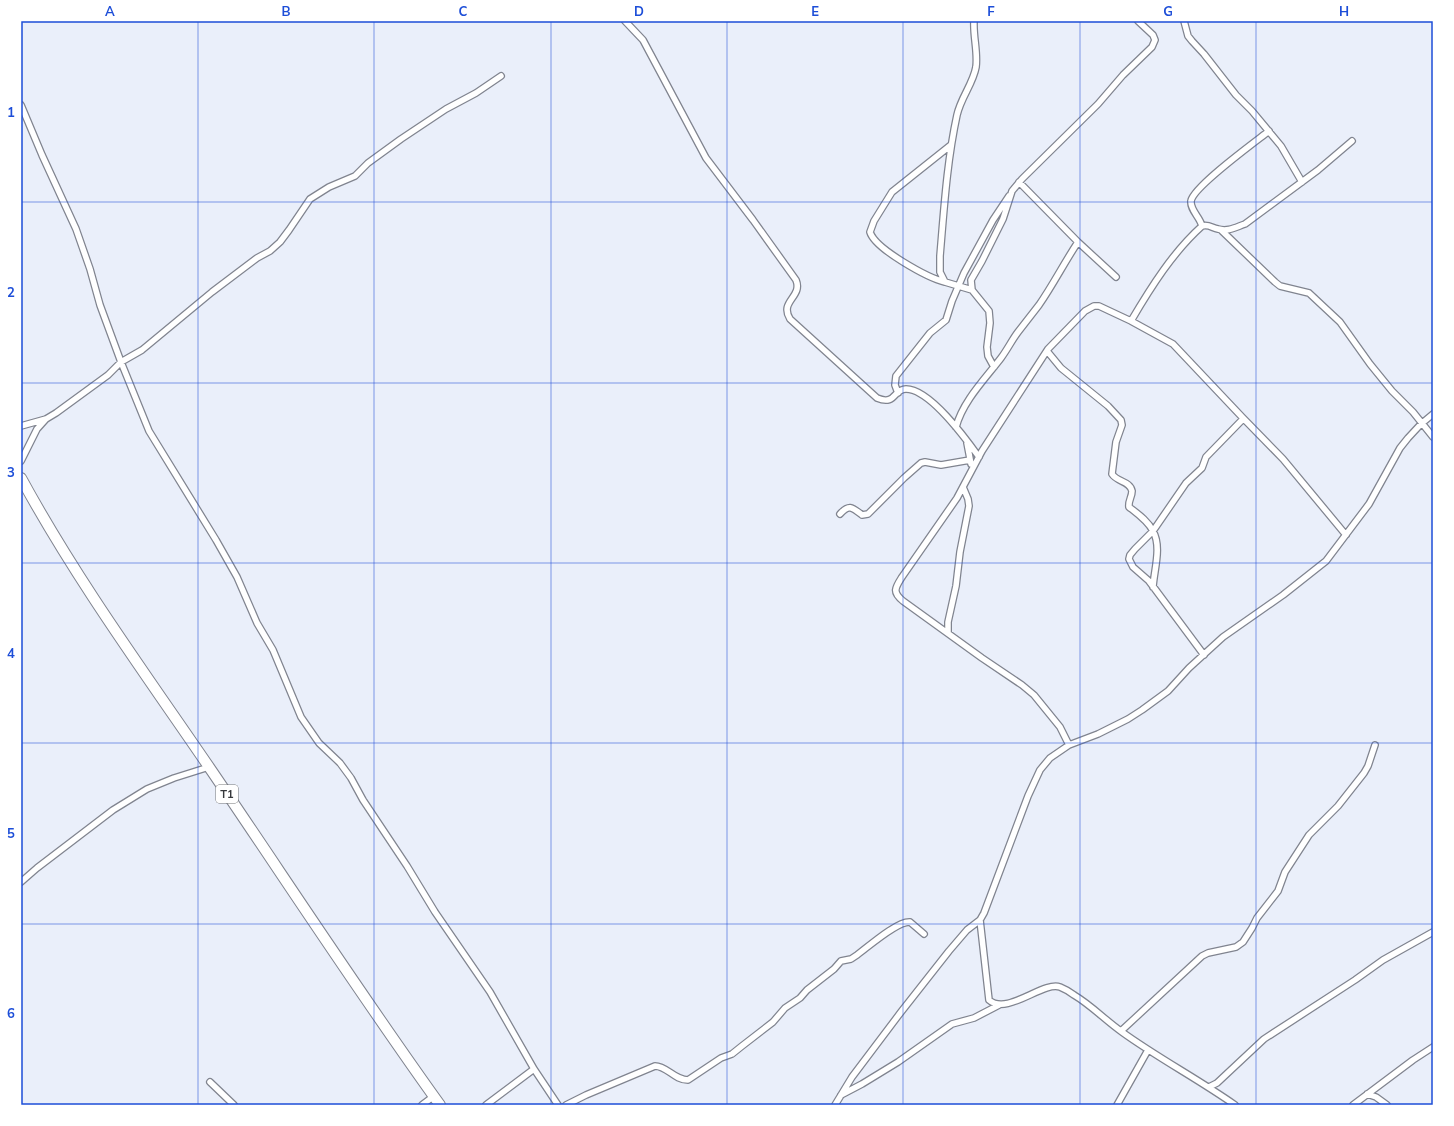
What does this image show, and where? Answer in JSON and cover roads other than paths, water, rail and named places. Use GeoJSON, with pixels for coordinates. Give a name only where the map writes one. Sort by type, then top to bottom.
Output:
{"type":"FeatureCollection","features":[{"type":"Feature","properties":{"kind":"highway","name":"T1"},"geometry":{"type":"LineString","coordinates":[[21,478],[64,552],[106,618],[437,1101]]}},
{"type":"Feature","properties":{"kind":"street"},"geometry":{"type":"LineString","coordinates":[[625,21],[642,40],[706,158],[796,280],[798,287],[797,291],[787,305],[786,309],[790,319],[877,398],[888,401],[892,400],[902,390],[908,389],[913,390],[939,407],[979,457]]}},
{"type":"Feature","properties":{"kind":"street"},"geometry":{"type":"LineString","coordinates":[[945,282],[940,272],[940,256],[951,145],[962,99],[973,78],[976,65],[974,21]]}},
{"type":"Feature","properties":{"kind":"street"},"geometry":{"type":"LineString","coordinates":[[898,393],[895,385],[896,376],[930,333],[946,320],[952,301],[972,257],[1010,194],[1019,182],[1042,158],[1098,104],[1123,75],[1152,47],[1155,40],[1153,35],[1138,21]]}},
{"type":"Feature","properties":{"kind":"street"},"geometry":{"type":"LineString","coordinates":[[1184,21],[1188,36],[1281,146],[1302,182]]}},
{"type":"Feature","properties":{"kind":"street"},"geometry":{"type":"LineString","coordinates":[[21,461],[37,429],[46,419],[108,375],[121,362],[142,350],[212,292],[257,258],[270,251],[280,242],[310,199],[329,187],[355,176],[368,163],[395,143],[501,76]]}},
{"type":"Feature","properties":{"kind":"street"},"geometry":{"type":"LineString","coordinates":[[21,105],[76,229],[90,269],[100,305],[149,431],[237,577],[257,622],[273,650],[301,717],[319,743],[340,763],[351,778],[435,912],[490,992],[534,1069],[558,1105]]}},
{"type":"Feature","properties":{"kind":"street"},"geometry":{"type":"LineString","coordinates":[[1202,226],[1199,217],[1192,207],[1192,198],[1195,193],[1214,175],[1268,131]]}},
{"type":"Feature","properties":{"kind":"street"},"geometry":{"type":"LineString","coordinates":[[1221,230],[1233,229],[1245,224],[1302,182],[1352,142]]}},
{"type":"Feature","properties":{"kind":"street"},"geometry":{"type":"LineString","coordinates":[[951,145],[892,192],[874,221],[870,232],[876,242],[928,277],[972,290]]}},
{"type":"Feature","properties":{"kind":"street"},"geometry":{"type":"LineString","coordinates":[[1019,182],[1078,242],[1116,277]]}},
{"type":"Feature","properties":{"kind":"street"},"geometry":{"type":"LineString","coordinates":[[994,367],[988,356],[987,348],[990,323],[989,311],[972,290],[971,280],[1004,218],[1010,194]]}},
{"type":"Feature","properties":{"kind":"street"},"geometry":{"type":"LineString","coordinates":[[1131,321],[1166,267],[1182,247],[1202,226],[1211,226],[1221,230],[1280,286],[1309,293],[1340,322],[1370,364],[1433,437]]}},
{"type":"Feature","properties":{"kind":"street"},"geometry":{"type":"LineString","coordinates":[[956,427],[962,412],[1041,302],[1061,267],[1078,242]]}},
{"type":"Feature","properties":{"kind":"street"},"geometry":{"type":"LineString","coordinates":[[1069,745],[1060,727],[1034,695],[948,632],[903,602],[897,596],[895,591],[896,586],[902,576],[957,498],[979,457],[1047,351],[1054,341],[1085,311],[1094,306],[1099,306],[1131,321],[1172,344],[1283,459],[1346,535]]}},
{"type":"Feature","properties":{"kind":"street"},"geometry":{"type":"LineString","coordinates":[[1047,351],[1061,368],[1108,406],[1121,420],[1122,425],[1116,442],[1112,474],[1116,479],[1128,484],[1132,492],[1128,504],[1129,507],[1148,524],[1154,532],[1157,548],[1153,587]]}},
{"type":"Feature","properties":{"kind":"street"},"geometry":{"type":"LineString","coordinates":[[835,1105],[852,1078],[934,970],[960,938],[980,920],[984,913],[1028,796],[1040,770],[1050,758],[1069,745],[1098,734],[1142,710],[1168,691],[1223,637],[1283,595],[1326,561],[1370,504],[1400,448],[1421,424],[1433,414]]}},
{"type":"Feature","properties":{"kind":"street"},"geometry":{"type":"LineString","coordinates":[[21,426],[46,419]]}},
{"type":"Feature","properties":{"kind":"street"},"geometry":{"type":"LineString","coordinates":[[1204,654],[1149,581],[1133,567],[1129,558],[1135,549],[1154,532],[1186,483],[1202,468],[1206,457],[1244,419]]}},
{"type":"Feature","properties":{"kind":"street"},"geometry":{"type":"LineString","coordinates":[[966,440],[972,470]]}},
{"type":"Feature","properties":{"kind":"street"},"geometry":{"type":"LineString","coordinates":[[840,514],[845,508],[848,507],[862,515],[868,514],[904,478],[922,463],[925,462],[941,465],[970,460]]}},
{"type":"Feature","properties":{"kind":"street"},"geometry":{"type":"LineString","coordinates":[[948,632],[948,622],[956,586],[960,552],[969,506],[963,486]]}},
{"type":"Feature","properties":{"kind":"street"},"geometry":{"type":"LineString","coordinates":[[1121,1031],[1202,956],[1208,953],[1236,947],[1243,942],[1257,918],[1278,891],[1285,872],[1309,835],[1338,806],[1364,773],[1372,757],[1375,745]]}},
{"type":"Feature","properties":{"kind":"street"},"geometry":{"type":"LineString","coordinates":[[21,882],[113,810],[147,789],[208,767]]}},
{"type":"Feature","properties":{"kind":"street"},"geometry":{"type":"LineString","coordinates":[[980,920],[989,1000],[993,1004],[1000,1005]]}},
{"type":"Feature","properties":{"kind":"street"},"geometry":{"type":"LineString","coordinates":[[566,1105],[586,1095],[656,1066],[660,1066],[676,1077],[688,1080],[721,1058],[732,1054],[773,1022],[785,1008],[800,998],[807,990],[834,969],[841,961],[851,959],[896,926],[910,922],[924,934]]}},
{"type":"Feature","properties":{"kind":"street"},"geometry":{"type":"LineString","coordinates":[[1209,1087],[1217,1083],[1268,1036],[1355,980],[1383,960],[1433,932]]}},
{"type":"Feature","properties":{"kind":"street"},"geometry":{"type":"LineString","coordinates":[[840,1096],[898,1062],[952,1024],[974,1018],[1000,1005],[1016,1001],[1048,987],[1054,986],[1061,987],[1086,1002],[1121,1031],[1148,1050],[1209,1087],[1235,1105]]}},
{"type":"Feature","properties":{"kind":"street"},"geometry":{"type":"LineString","coordinates":[[1353,1105],[1433,1047]]}},
{"type":"Feature","properties":{"kind":"street"},"geometry":{"type":"LineString","coordinates":[[1118,1105],[1148,1050]]}},
{"type":"Feature","properties":{"kind":"street"},"geometry":{"type":"LineString","coordinates":[[486,1105],[534,1069]]}},
{"type":"Feature","properties":{"kind":"street"},"geometry":{"type":"LineString","coordinates":[[210,1082],[234,1105]]}},
{"type":"Feature","properties":{"kind":"street"},"geometry":{"type":"LineString","coordinates":[[1367,1094],[1376,1097],[1387,1105]]}},
{"type":"Feature","properties":{"kind":"street"},"geometry":{"type":"LineString","coordinates":[[422,1105],[437,1101]]}}]}
